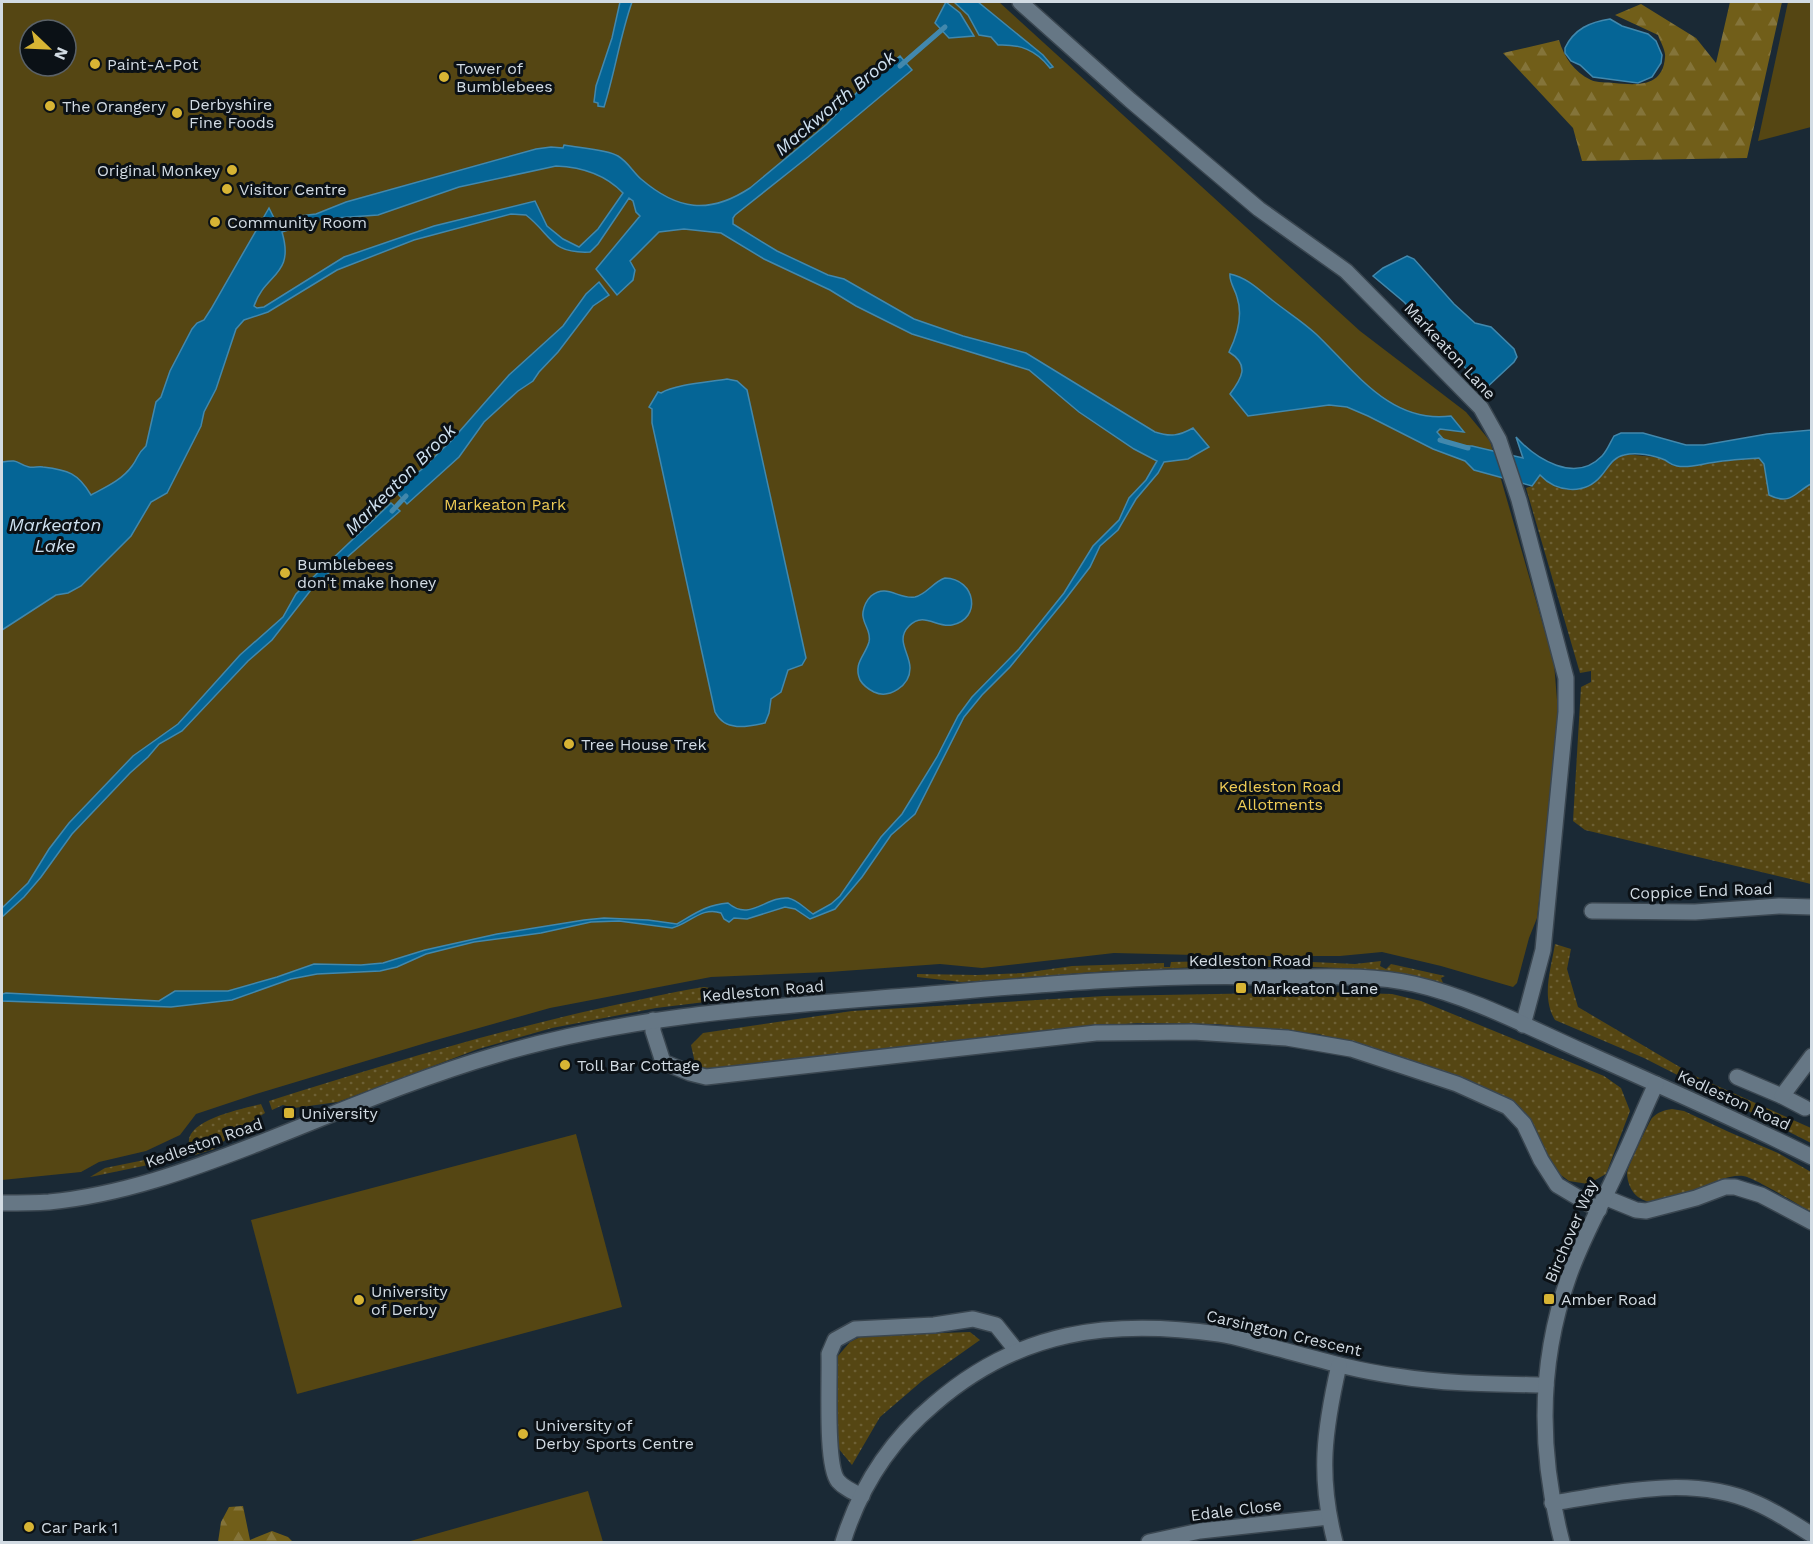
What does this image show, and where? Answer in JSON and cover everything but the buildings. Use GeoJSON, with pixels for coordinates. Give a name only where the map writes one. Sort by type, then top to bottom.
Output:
{"type":"FeatureCollection","features":[{"type":"Feature","properties":{"kind":"street","name":"Markeaton Lane"},"geometry":{"type":"LineString","coordinates":[[1020,2],[1130,100],[1259,209],[1346,271],[1481,408],[1500,440],[1519,500],[1566,678],[1566,712],[1546,927],[1536,981],[1523,1025]]}},
{"type":"Feature","properties":{"kind":"street","name":"Coppice End Road"},"geometry":{"type":"LineString","coordinates":[[1592,911],[1695,912],[1779,906],[1812,907]]}},
{"type":"Feature","properties":{"kind":"street","name":"Kedleston Road"},"geometry":{"type":"LineString","coordinates":[[2,1203],[68,1199],[115,1190],[188,1170],[470,1063],[570,1034],[653,1020],[794,1005],[1063,984],[1232,976],[1364,978],[1411,983],[1448,994],[1656,1084],[1812,1157]]}},
{"type":"Feature","properties":{"kind":"street"},"geometry":{"type":"LineString","coordinates":[[653,1020],[653,1031],[663,1062],[706,1077],[1096,1033],[1193,1032],[1287,1038],[1351,1049],[1457,1084],[1508,1107],[1524,1124],[1541,1160],[1557,1185],[1601,1203],[1646,1211],[1696,1198],[1725,1187],[1735,1187],[1761,1195],[1812,1222]]}},
{"type":"Feature","properties":{"kind":"street"},"geometry":{"type":"LineString","coordinates":[[1782,1096],[1812,1056]]}},
{"type":"Feature","properties":{"kind":"street"},"geometry":{"type":"LineString","coordinates":[[1737,1077],[1805,1108]]}},
{"type":"Feature","properties":{"kind":"street","name":"Birchover Way"},"geometry":{"type":"LineString","coordinates":[[1562,1542],[1552,1503],[1544,1431],[1546,1385],[1552,1339],[1563,1296],[1578,1254],[1656,1084]]}},
{"type":"Feature","properties":{"kind":"street"},"geometry":{"type":"LineString","coordinates":[[862,1496],[847,1489],[832,1471],[829,1354],[835,1340],[855,1329],[934,1325],[974,1319],[996,1325],[1016,1350]]}},
{"type":"Feature","properties":{"kind":"street","name":"Carsington Crescent"},"geometry":{"type":"LineString","coordinates":[[843,1542],[871,1478],[892,1446],[926,1410],[951,1388],[991,1362],[1016,1350],[1062,1337],[1122,1328],[1167,1328],[1222,1334],[1339,1365],[1397,1376],[1428,1380],[1546,1385]]}},
{"type":"Feature","properties":{"kind":"street"},"geometry":{"type":"LineString","coordinates":[[1335,1542],[1324,1480],[1324,1447],[1339,1365]]}},
{"type":"Feature","properties":{"kind":"street"},"geometry":{"type":"LineString","coordinates":[[1552,1503],[1645,1488],[1700,1488],[1753,1502],[1812,1534]]}},
{"type":"Feature","properties":{"kind":"street","name":"Edale Close"},"geometry":{"type":"LineString","coordinates":[[1149,1542],[1200,1531],[1329,1517]]}},
{"type":"Feature","properties":{"kind":"green space","name":"Markeaton Park"},"geometry":{"type":"Polygon","coordinates":[[[2,2],[999,2],[1360,331],[1466,412],[1490,441],[1554,663],[1558,712],[1537,918],[1517,983],[1513,987],[1382,952],[1340,956],[1114,953],[982,968],[940,964],[711,977],[550,1008],[256,1094],[196,1114],[180,1135],[146,1151],[99,1162],[81,1172],[2,1180],[2,2]]]}},
{"type":"Feature","properties":{"kind":"green space"},"geometry":{"type":"Polygon","coordinates":[[[1730,2],[1782,2],[1747,158],[1582,161],[1573,128],[1503,53],[1559,40],[1570,63],[1591,80],[1639,84],[1654,79],[1659,74],[1663,67],[1664,49],[1658,35],[1615,15],[1641,4],[1696,38],[1716,63],[1730,2]]]}},
{"type":"Feature","properties":{"kind":"green space"},"geometry":{"type":"Polygon","coordinates":[[[1788,2],[1811,2],[1811,127],[1758,141],[1788,2]]]}},
{"type":"Feature","properties":{"kind":"green space"},"geometry":{"type":"Polygon","coordinates":[[[1625,454],[1654,457],[1663,459],[1671,465],[1685,467],[1759,458],[1764,464],[1769,492],[1781,499],[1791,497],[1811,484],[1811,884],[1585,830],[1573,821],[1581,687],[1591,682],[1591,671],[1580,673],[1526,488],[1532,486],[1540,475],[1562,488],[1570,490],[1585,487],[1600,477],[1614,461],[1625,454]]]}},
{"type":"Feature","properties":{"kind":"green space"},"geometry":{"type":"Polygon","coordinates":[[[1555,944],[1571,949],[1567,969],[1578,1007],[1695,1076],[1811,1128],[1811,1143],[1644,1058],[1555,1020],[1548,992],[1555,944]]]}},
{"type":"Feature","properties":{"kind":"green space"},"geometry":{"type":"Polygon","coordinates":[[[1269,960],[1355,964],[1381,961],[1380,966],[1386,969],[1391,964],[1445,976],[1441,978],[1443,983],[1359,969],[1243,967],[1239,963],[1269,960]]]}},
{"type":"Feature","properties":{"kind":"green space"},"geometry":{"type":"Polygon","coordinates":[[[1214,961],[1219,966],[961,982],[917,977],[917,974],[1023,973],[1072,966],[1164,963],[1164,967],[1170,967],[1171,962],[1214,961]]]}},
{"type":"Feature","properties":{"kind":"green space"},"geometry":{"type":"Polygon","coordinates":[[[704,987],[710,988],[711,998],[705,1002],[656,1008],[552,1028],[478,1049],[338,1102],[294,1108],[283,1105],[272,1110],[269,1101],[479,1038],[606,1007],[704,987]]]}},
{"type":"Feature","properties":{"kind":"green space"},"geometry":{"type":"Polygon","coordinates":[[[1323,992],[1392,994],[1421,1001],[1604,1076],[1621,1088],[1630,1111],[1606,1174],[1588,1184],[1569,1181],[1554,1170],[1524,1114],[1503,1096],[1441,1071],[1319,1034],[1216,1024],[1137,1023],[1020,1033],[737,1065],[707,1072],[695,1063],[691,1045],[703,1033],[852,1011],[1105,996],[1323,992]]]}},
{"type":"Feature","properties":{"kind":"green space"},"geometry":{"type":"Polygon","coordinates":[[[261,1104],[265,1113],[214,1149],[195,1155],[189,1144],[191,1134],[199,1126],[224,1114],[261,1104]]]}},
{"type":"Feature","properties":{"kind":"green space"},"geometry":{"type":"Polygon","coordinates":[[[1672,1109],[1684,1111],[1778,1153],[1811,1172],[1811,1212],[1766,1186],[1743,1176],[1717,1181],[1675,1199],[1662,1202],[1649,1202],[1638,1197],[1629,1183],[1628,1169],[1652,1118],[1672,1109]]]}},
{"type":"Feature","properties":{"kind":"green space"},"geometry":{"type":"Polygon","coordinates":[[[576,1134],[622,1307],[297,1394],[251,1220],[576,1134]]]}},
{"type":"Feature","properties":{"kind":"green space"},"geometry":{"type":"Polygon","coordinates":[[[174,1154],[177,1159],[90,1177],[105,1168],[174,1154]]]}},
{"type":"Feature","properties":{"kind":"green space"},"geometry":{"type":"Polygon","coordinates":[[[970,1332],[980,1340],[922,1381],[880,1417],[852,1465],[838,1448],[837,1357],[850,1342],[862,1336],[970,1332]]]}},
{"type":"Feature","properties":{"kind":"green space"},"geometry":{"type":"Polygon","coordinates":[[[588,1491],[603,1542],[407,1542],[588,1491]]]}},
{"type":"Feature","properties":{"kind":"green space"},"geometry":{"type":"Polygon","coordinates":[[[243,1506],[250,1540],[272,1531],[288,1537],[293,1542],[218,1542],[221,1522],[229,1507],[243,1506]]]}},
{"type":"Feature","properties":{"kind":"water"},"geometry":{"type":"Polygon","coordinates":[[[620,2],[632,2],[604,107],[598,106],[598,103],[594,102],[596,86],[612,38],[620,2]]]}},
{"type":"Feature","properties":{"kind":"water"},"geometry":{"type":"Polygon","coordinates":[[[946,2],[960,13],[974,36],[949,38],[935,23],[946,2]]]}},
{"type":"Feature","properties":{"kind":"water"},"geometry":{"type":"Polygon","coordinates":[[[954,2],[978,2],[1043,55],[1053,67],[1050,68],[1027,49],[998,45],[991,37],[979,35],[968,15],[954,2]]]}},
{"type":"Feature","properties":{"kind":"water"},"geometry":{"type":"Polygon","coordinates":[[[1610,19],[1622,26],[1648,34],[1656,41],[1662,55],[1661,63],[1652,77],[1638,83],[1593,77],[1580,65],[1571,61],[1565,53],[1569,41],[1578,31],[1589,24],[1610,19]]]}},
{"type":"Feature","properties":{"kind":"water","name":"Markeaton Lake"},"geometry":{"type":"Polygon","coordinates":[[[900,56],[912,70],[735,215],[733,224],[777,251],[828,275],[844,279],[914,319],[963,336],[1026,353],[1155,432],[1174,435],[1193,428],[1209,447],[1188,459],[1164,462],[1158,473],[1136,499],[1118,530],[1100,546],[1090,567],[1064,601],[1010,667],[964,717],[915,814],[891,835],[862,877],[835,909],[810,919],[795,909],[785,907],[747,919],[734,918],[729,922],[721,913],[714,911],[672,928],[619,921],[591,922],[541,933],[474,942],[426,954],[397,967],[380,971],[317,974],[291,979],[232,1000],[171,1007],[2,1001],[2,994],[6,993],[159,1001],[175,991],[228,991],[314,964],[383,963],[425,950],[497,934],[584,920],[604,918],[677,924],[713,906],[728,903],[744,910],[780,898],[792,899],[813,914],[840,896],[881,837],[902,814],[937,757],[958,716],[972,697],[1019,649],[1064,593],[1093,546],[1119,520],[1129,498],[1146,480],[1157,461],[1134,449],[1079,412],[1029,370],[912,334],[856,306],[830,290],[764,259],[721,233],[684,229],[659,232],[630,261],[635,270],[633,280],[617,295],[596,269],[640,216],[636,212],[633,201],[629,198],[598,244],[590,252],[567,250],[553,242],[526,215],[511,214],[414,240],[337,270],[268,312],[244,320],[236,329],[216,389],[204,412],[201,426],[167,493],[151,502],[131,536],[81,586],[68,593],[56,595],[2,630],[2,462],[15,461],[29,467],[66,471],[77,477],[91,495],[123,475],[146,446],[156,402],[161,397],[170,371],[192,329],[204,320],[211,309],[269,208],[278,226],[300,216],[316,214],[346,202],[536,149],[563,148],[564,145],[599,150],[618,156],[641,179],[667,197],[680,203],[707,205],[735,197],[750,188],[827,124],[862,87],[900,56]],[[556,166],[459,187],[378,215],[322,219],[282,232],[285,257],[282,266],[259,295],[254,306],[264,307],[344,257],[434,226],[535,201],[547,226],[563,239],[579,247],[598,229],[623,193],[600,176],[556,166]]]}},
{"type":"Feature","properties":{"kind":"water"},"geometry":{"type":"Polygon","coordinates":[[[1407,256],[1414,259],[1454,304],[1475,323],[1491,327],[1514,349],[1517,357],[1514,362],[1485,389],[1404,302],[1373,276],[1383,268],[1407,256]]]}},
{"type":"Feature","properties":{"kind":"water"},"geometry":{"type":"Polygon","coordinates":[[[1230,274],[1253,285],[1305,325],[1375,392],[1392,403],[1410,412],[1429,416],[1451,416],[1464,432],[1440,429],[1437,432],[1445,441],[1457,446],[1472,446],[1523,458],[1516,437],[1545,460],[1568,468],[1580,468],[1602,456],[1614,436],[1621,433],[1643,433],[1686,445],[1704,445],[1767,434],[1811,430],[1811,484],[1792,497],[1776,498],[1769,495],[1764,464],[1759,458],[1681,467],[1656,457],[1634,454],[1617,458],[1601,476],[1587,487],[1562,488],[1540,475],[1532,486],[1474,470],[1465,461],[1433,449],[1347,407],[1329,405],[1248,416],[1230,394],[1238,383],[1242,367],[1236,357],[1229,352],[1237,332],[1239,318],[1239,304],[1230,274]]]}},
{"type":"Feature","properties":{"kind":"water"},"geometry":{"type":"Polygon","coordinates":[[[599,282],[609,295],[593,306],[533,381],[518,391],[484,422],[459,457],[407,504],[396,489],[421,470],[452,440],[509,375],[563,326],[586,294],[599,282]]]}},
{"type":"Feature","properties":{"kind":"water"},"geometry":{"type":"Polygon","coordinates":[[[727,379],[737,381],[747,390],[806,658],[802,665],[788,670],[781,692],[771,699],[765,723],[744,727],[724,723],[715,712],[652,423],[652,409],[649,407],[658,392],[684,385],[727,379]]]}},
{"type":"Feature","properties":{"kind":"water"},"geometry":{"type":"Polygon","coordinates":[[[391,503],[400,511],[314,586],[272,640],[248,661],[182,731],[159,744],[130,773],[72,834],[24,897],[2,917],[2,908],[28,883],[49,849],[69,823],[133,756],[178,724],[240,655],[283,617],[296,594],[391,503]]]}},
{"type":"Feature","properties":{"kind":"water"},"geometry":{"type":"Polygon","coordinates":[[[945,578],[955,580],[969,592],[971,608],[968,615],[962,621],[952,625],[920,620],[909,626],[903,636],[910,668],[906,680],[903,685],[892,692],[880,694],[874,692],[863,684],[858,674],[860,660],[870,638],[863,616],[868,599],[882,591],[915,597],[945,578]]]}},
{"type":"Feature","properties":{"kind":"waterway","name":"Mackworth Brook"},"geometry":{"type":"LineString","coordinates":[[900,66],[945,27]]}},
{"type":"Feature","properties":{"kind":"waterway"},"geometry":{"type":"LineString","coordinates":[[1440,440],[1468,448]]}},
{"type":"Feature","properties":{"kind":"waterway","name":"Markeaton Brook"},"geometry":{"type":"LineString","coordinates":[[392,511],[406,496]]}},
{"type":"Feature","properties":{"kind":"place","name":"Paint-A-Pot"},"geometry":{"type":"Point","coordinates":[95,64]}},
{"type":"Feature","properties":{"kind":"place","name":"Tower of Bumblebees"},"geometry":{"type":"Point","coordinates":[444,77]}},
{"type":"Feature","properties":{"kind":"place","name":"The Orangery"},"geometry":{"type":"Point","coordinates":[50,106]}},
{"type":"Feature","properties":{"kind":"place","name":"Derbyshire Fine Foods"},"geometry":{"type":"Point","coordinates":[177,113]}},
{"type":"Feature","properties":{"kind":"place","name":"Original Monkey"},"geometry":{"type":"Point","coordinates":[232,170]}},
{"type":"Feature","properties":{"kind":"place","name":"Visitor Centre"},"geometry":{"type":"Point","coordinates":[227,189]}},
{"type":"Feature","properties":{"kind":"place","name":"Community Room"},"geometry":{"type":"Point","coordinates":[215,222]}},
{"type":"Feature","properties":{"kind":"place","name":"Bumblebees don't make honey"},"geometry":{"type":"Point","coordinates":[285,573]}},
{"type":"Feature","properties":{"kind":"place","name":"Tree House Trek"},"geometry":{"type":"Point","coordinates":[569,744]}},
{"type":"Feature","properties":{"kind":"place","name":"Markeaton Lane"},"geometry":{"type":"Point","coordinates":[1241,988]}},
{"type":"Feature","properties":{"kind":"place","name":"Toll Bar Cottage"},"geometry":{"type":"Point","coordinates":[565,1065]}},
{"type":"Feature","properties":{"kind":"place","name":"University"},"geometry":{"type":"Point","coordinates":[289,1113]}},
{"type":"Feature","properties":{"kind":"place","name":"Amber Road"},"geometry":{"type":"Point","coordinates":[1549,1299]}},
{"type":"Feature","properties":{"kind":"place","name":"University of Derby"},"geometry":{"type":"Point","coordinates":[359,1300]}},
{"type":"Feature","properties":{"kind":"place","name":"University of Derby Sports Centre"},"geometry":{"type":"Point","coordinates":[523,1434]}},
{"type":"Feature","properties":{"kind":"place","name":"Car Park 1"},"geometry":{"type":"Point","coordinates":[29,1527]}},
{"type":"Feature","properties":{"kind":"park label","name":"Kedleston Road Allotments"},"geometry":{"type":"Point","coordinates":[1280,795]}}]}
